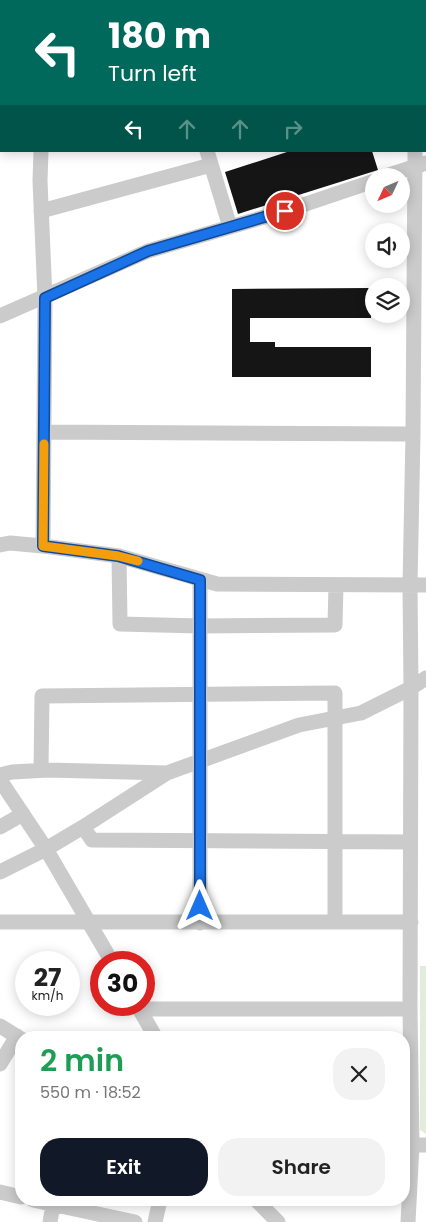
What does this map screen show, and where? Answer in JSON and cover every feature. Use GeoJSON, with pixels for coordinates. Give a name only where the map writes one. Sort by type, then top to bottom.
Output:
{"type":"FeatureCollection","features":[{"type":"Feature","properties":{"kind":"street"},"geometry":{"type":"LineString","coordinates":[[41,152],[41,211],[45,298],[43,546]]}},
{"type":"Feature","properties":{"kind":"street"},"geometry":{"type":"LineString","coordinates":[[41,211],[209,158],[230,227]]}},
{"type":"Feature","properties":{"kind":"street"},"geometry":{"type":"LineString","coordinates":[[402,168],[419,160],[410,585],[412,688],[419,775],[410,842],[410,1031]]}},
{"type":"Feature","properties":{"kind":"street"},"geometry":{"type":"LineString","coordinates":[[0,316],[45,298],[148,251],[285,211],[365,183]]}},
{"type":"Feature","properties":{"kind":"street"},"geometry":{"type":"LineString","coordinates":[[44,432],[413,434]]}},
{"type":"Feature","properties":{"kind":"street"},"geometry":{"type":"LineString","coordinates":[[0,545],[10,543],[43,546],[118,556],[217,584],[426,585]]}},
{"type":"Feature","properties":{"kind":"street"},"geometry":{"type":"LineString","coordinates":[[118,556],[120,624],[200,626],[335,625],[336,585]]}},
{"type":"Feature","properties":{"kind":"street"},"geometry":{"type":"LineString","coordinates":[[200,580],[200,923]]}},
{"type":"Feature","properties":{"kind":"street"},"geometry":{"type":"LineString","coordinates":[[0,872],[46,849],[168,773],[299,725],[361,713],[412,688],[426,678]]}},
{"type":"Feature","properties":{"kind":"street"},"geometry":{"type":"LineString","coordinates":[[41,770],[42,696],[335,692],[335,922]]}},
{"type":"Feature","properties":{"kind":"street"},"geometry":{"type":"LineString","coordinates":[[0,775],[12,772],[41,770],[105,770],[168,773]]}},
{"type":"Feature","properties":{"kind":"street"},"geometry":{"type":"LineString","coordinates":[[0,780],[46,849],[106,951]]}},
{"type":"Feature","properties":{"kind":"street"},"geometry":{"type":"LineString","coordinates":[[0,827],[23,814]]}},
{"type":"Feature","properties":{"kind":"street"},"geometry":{"type":"LineString","coordinates":[[83,827],[92,840],[410,842]]}},
{"type":"Feature","properties":{"kind":"street"},"geometry":{"type":"LineString","coordinates":[[0,922],[411,922]]}},
{"type":"Feature","properties":{"kind":"street"},"geometry":{"type":"LineString","coordinates":[[155,1007],[410,1009]]}},
{"type":"Feature","properties":{"kind":"street"},"geometry":{"type":"LineString","coordinates":[[143,1016],[152,1031]]}},
{"type":"Feature","properties":{"kind":"street"},"geometry":{"type":"LineString","coordinates":[[0,1026],[15,1035]]}},
{"type":"Feature","properties":{"kind":"street"},"geometry":{"type":"LineString","coordinates":[[0,1064],[15,1043]]}},
{"type":"Feature","properties":{"kind":"street"},"geometry":{"type":"LineString","coordinates":[[410,1117],[414,1146],[410,1197]]}},
{"type":"Feature","properties":{"kind":"street"},"geometry":{"type":"LineString","coordinates":[[0,1192],[15,1196]]}},
{"type":"Feature","properties":{"kind":"street"},"geometry":{"type":"LineString","coordinates":[[50,1222],[53,1206]]}},
{"type":"Feature","properties":{"kind":"street"},"geometry":{"type":"LineString","coordinates":[[58,1206],[135,1222]]}},
{"type":"Feature","properties":{"kind":"street"},"geometry":{"type":"LineString","coordinates":[[154,1222],[158,1206]]}},
{"type":"Feature","properties":{"kind":"street"},"geometry":{"type":"LineString","coordinates":[[262,1206],[278,1222]]}},
{"type":"Feature","properties":{"kind":"street"},"geometry":{"type":"LineString","coordinates":[[408,1222],[409,1206]]}},
{"type":"Feature","properties":{"kind":"green space"},"geometry":{"type":"Polygon","coordinates":[[[420,966],[426,966],[426,1134],[420,1130],[420,966]]]}},
{"type":"Feature","properties":{"kind":"building"},"geometry":{"type":"Polygon","coordinates":[[[287,152],[372,152],[377,168],[365,168],[365,174],[238,214],[225,172],[287,152]]]}},
{"type":"Feature","properties":{"kind":"building"},"geometry":{"type":"Polygon","coordinates":[[[365,288],[365,318],[250,318],[250,342],[275,342],[275,347],[371,347],[371,377],[232,377],[232,289],[365,288]]]}},
{"type":"Feature","properties":{"kind":"slow traffic"},"geometry":{"type":"LineString","coordinates":[[44,444],[43,546],[118,556],[138,561]]}},
{"type":"Feature","properties":{"kind":"route"},"geometry":{"type":"LineString","coordinates":[[200,906],[200,580],[118,556],[43,546],[45,298],[148,251],[285,211]]}}]}
